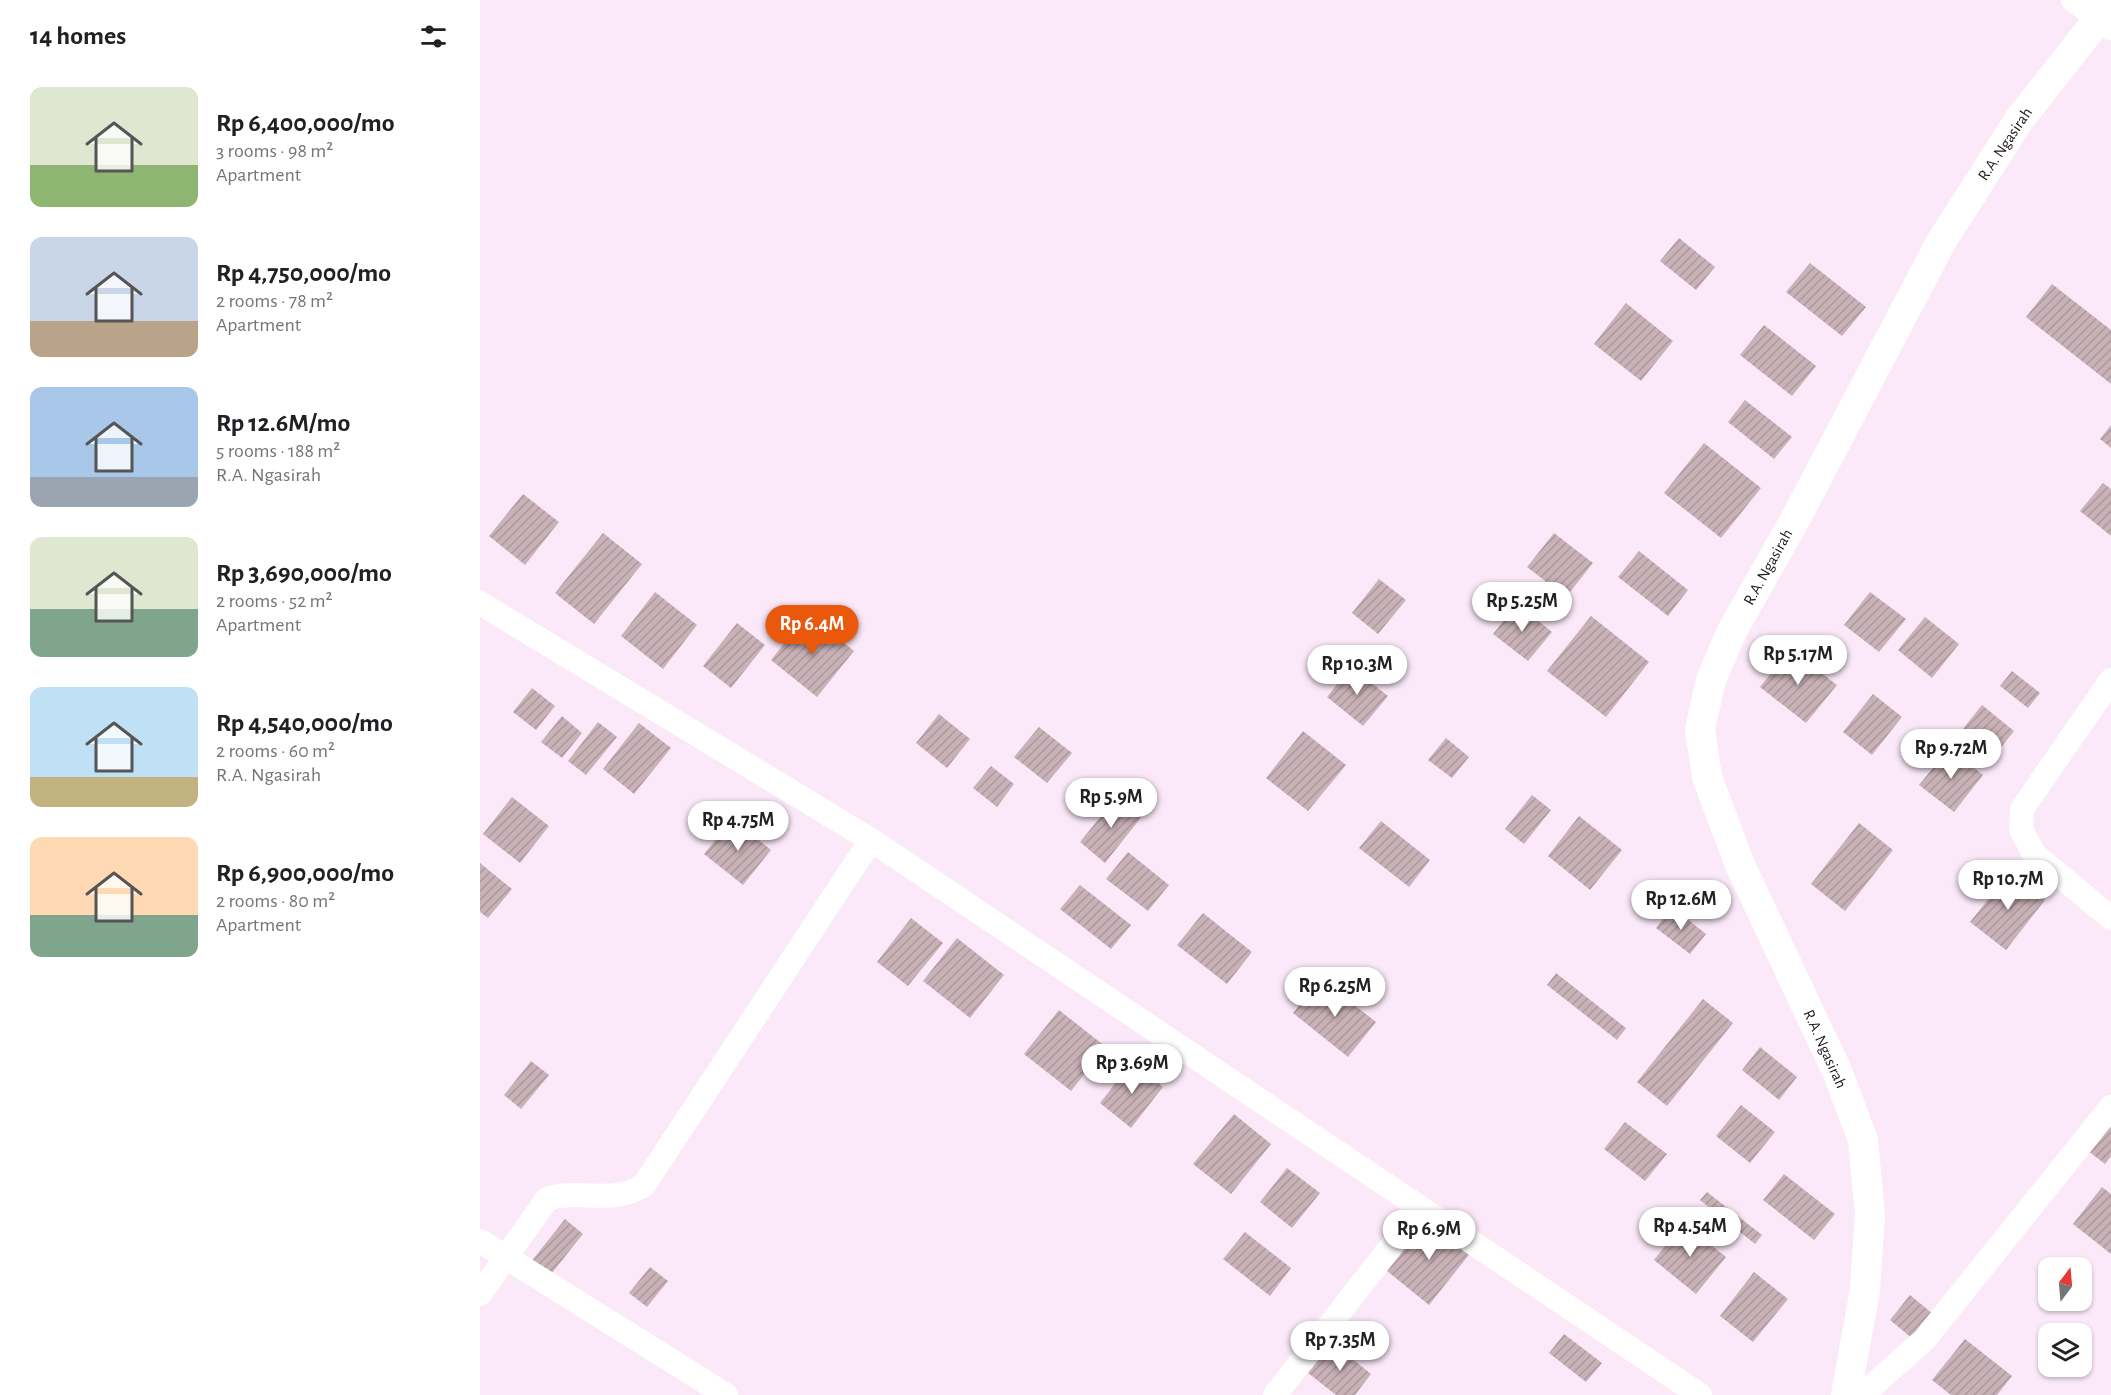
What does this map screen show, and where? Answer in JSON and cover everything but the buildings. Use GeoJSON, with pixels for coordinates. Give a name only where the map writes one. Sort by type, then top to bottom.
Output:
{"type":"FeatureCollection","features":[{"type":"Feature","properties":{"kind":"street"},"geometry":{"type":"LineString","coordinates":[[2073,0],[2107,17]]}},
{"type":"Feature","properties":{"kind":"street","name":"R.A. Ngasirah"},"geometry":{"type":"LineString","coordinates":[[1846,1395],[1865,1290],[1870,1214],[1863,1140],[1837,1071],[1740,865],[1707,777],[1700,729],[1711,680],[1731,633],[1797,516],[1941,242],[2019,120],[2107,17]]}},
{"type":"Feature","properties":{"kind":"street"},"geometry":{"type":"LineString","coordinates":[[480,603],[871,840],[1700,1395]]}},
{"type":"Feature","properties":{"kind":"street"},"geometry":{"type":"LineString","coordinates":[[2111,680],[2022,810],[2021,829],[2034,854],[2111,918]]}},
{"type":"Feature","properties":{"kind":"street"},"geometry":{"type":"LineString","coordinates":[[480,1294],[547,1199],[559,1195],[612,1197],[629,1194],[644,1185],[871,840]]}},
{"type":"Feature","properties":{"kind":"street"},"geometry":{"type":"LineString","coordinates":[[1862,1395],[1924,1340],[2111,1107]]}},
{"type":"Feature","properties":{"kind":"street"},"geometry":{"type":"LineString","coordinates":[[1275,1395],[1421,1208]]}},
{"type":"Feature","properties":{"kind":"street"},"geometry":{"type":"LineString","coordinates":[[480,1241],[726,1395]]}}]}
